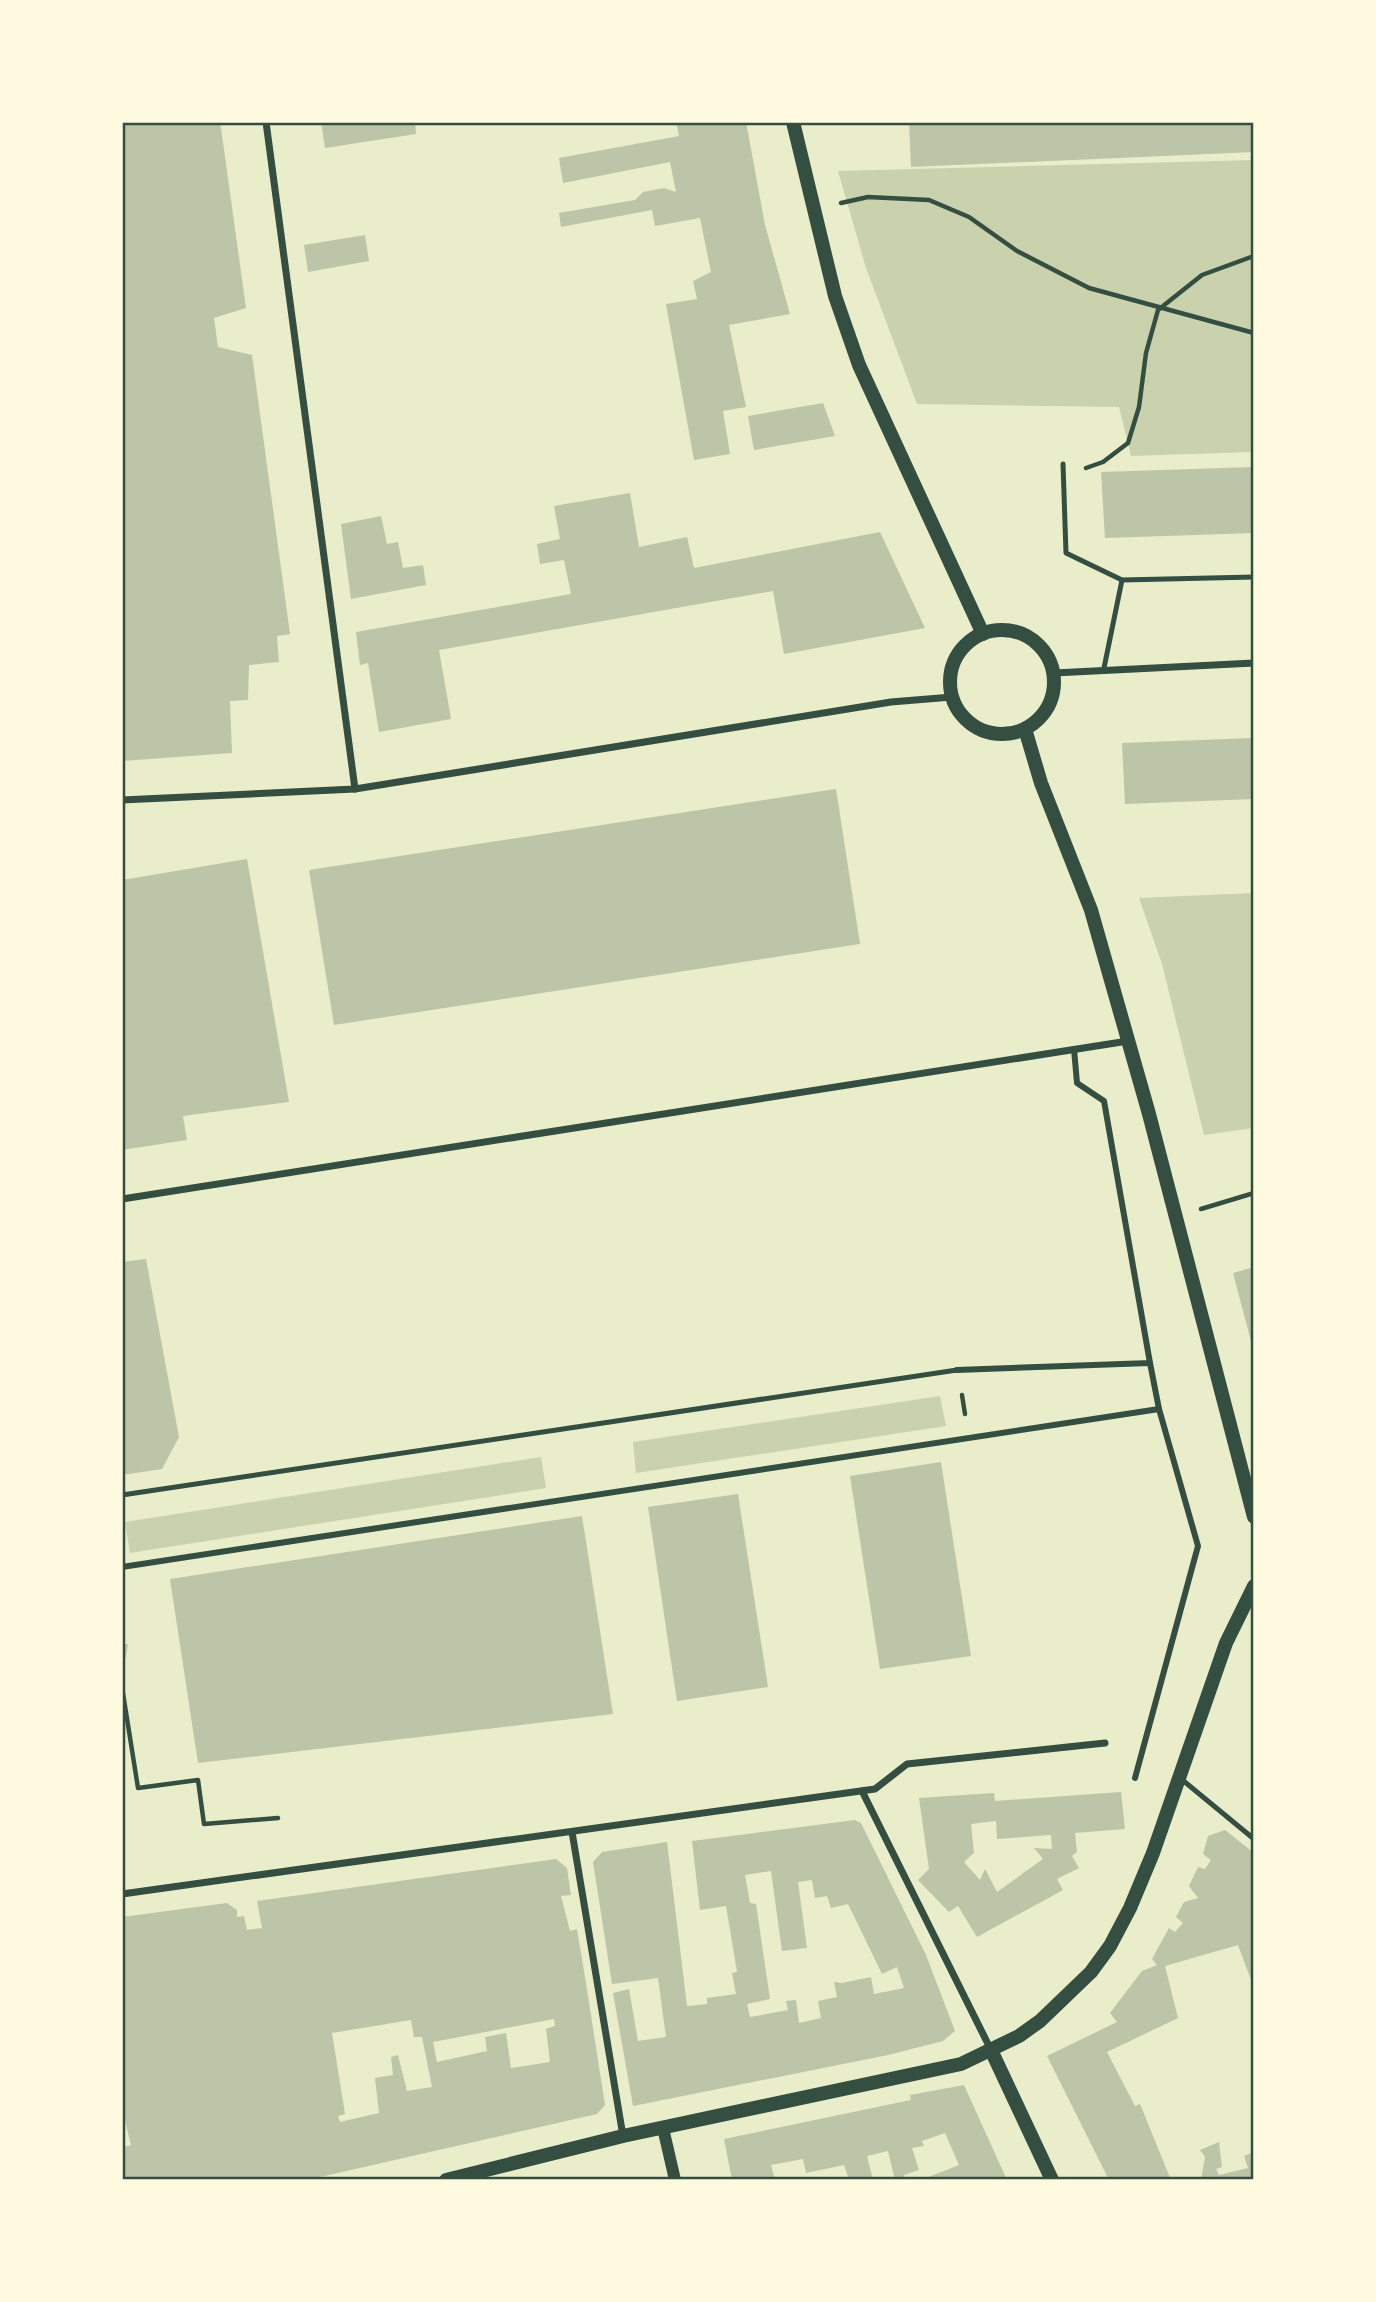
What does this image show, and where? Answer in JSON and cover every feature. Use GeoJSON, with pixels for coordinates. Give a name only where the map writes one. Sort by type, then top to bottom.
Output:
{"type":"FeatureCollection","features":[{"type":"Feature","properties":{"kind":"main road"},"geometry":{"type":"LineString","coordinates":[[793,122],[835,296],[859,365],[983,634]]}},
{"type":"Feature","properties":{"kind":"main road"},"geometry":{"type":"LineString","coordinates":[[1013,631],[1032,639],[1045,654],[1054,673],[1054,690],[1049,706],[1025,729],[999,734],[981,730],[960,713],[952,697],[953,664],[964,646],[983,634],[1013,631]]}},
{"type":"Feature","properties":{"kind":"main road"},"geometry":{"type":"LineString","coordinates":[[1025,729],[1041,783],[1091,910],[1176,1216],[1254,1517]]}},
{"type":"Feature","properties":{"kind":"main road"},"geometry":{"type":"LineString","coordinates":[[446,2179],[622,2136],[961,2064],[1040,2021],[1070,1995],[1110,1946],[1141,1881],[1226,1643],[1254,1586]]}},
{"type":"Feature","properties":{"kind":"main road"},"geometry":{"type":"LineString","coordinates":[[991,2050],[1052,2179]]}},
{"type":"Feature","properties":{"kind":"street"},"geometry":{"type":"LineString","coordinates":[[266,122],[355,789]]}},
{"type":"Feature","properties":{"kind":"street"},"geometry":{"type":"LineString","coordinates":[[1054,673],[1104,668],[1254,663]]}},
{"type":"Feature","properties":{"kind":"street"},"geometry":{"type":"LineString","coordinates":[[122,800],[355,789],[891,702],[952,697]]}},
{"type":"Feature","properties":{"kind":"street"},"geometry":{"type":"LineString","coordinates":[[122,1199],[1128,1041]]}},
{"type":"Feature","properties":{"kind":"street"},"geometry":{"type":"LineString","coordinates":[[1074,1049],[1077,1083],[1104,1101],[1159,1409],[1198,1546],[1135,1778]]}},
{"type":"Feature","properties":{"kind":"street"},"geometry":{"type":"LineString","coordinates":[[957,1370],[1150,1363]]}},
{"type":"Feature","properties":{"kind":"street"},"geometry":{"type":"LineString","coordinates":[[122,1567],[1159,1409]]}},
{"type":"Feature","properties":{"kind":"street"},"geometry":{"type":"LineString","coordinates":[[122,1894],[862,1791],[875,1789],[906,1764],[1105,1743]]}},
{"type":"Feature","properties":{"kind":"street"},"geometry":{"type":"LineString","coordinates":[[862,1791],[991,2050]]}},
{"type":"Feature","properties":{"kind":"street"},"geometry":{"type":"LineString","coordinates":[[572,1832],[622,2136]]}},
{"type":"Feature","properties":{"kind":"street"},"geometry":{"type":"LineString","coordinates":[[663,2128],[675,2179]]}},
{"type":"Feature","properties":{"kind":"lane"},"geometry":{"type":"LineString","coordinates":[[1063,464],[1066,553],[1122,580],[1254,577]]}},
{"type":"Feature","properties":{"kind":"lane"},"geometry":{"type":"LineString","coordinates":[[1104,668],[1122,580]]}},
{"type":"Feature","properties":{"kind":"lane"},"geometry":{"type":"LineString","coordinates":[[122,1494],[957,1370]]}},
{"type":"Feature","properties":{"kind":"lane"},"geometry":{"type":"LineString","coordinates":[[1180,1778],[1254,1839]]}},
{"type":"Feature","properties":{"kind":"path"},"geometry":{"type":"LineString","coordinates":[[813,210],[868,197],[929,200],[969,216],[1017,251],[1089,288],[1158,310],[1254,334]]}},
{"type":"Feature","properties":{"kind":"path"},"geometry":{"type":"LineString","coordinates":[[1062,476],[1102,462],[1128,443],[1139,407],[1146,353],[1158,310],[1202,275],[1254,256]]}},
{"type":"Feature","properties":{"kind":"path"},"geometry":{"type":"LineString","coordinates":[[1176,1216],[1254,1193]]}},
{"type":"Feature","properties":{"kind":"path"},"geometry":{"type":"LineString","coordinates":[[957,1370],[969,1438]]}},
{"type":"Feature","properties":{"kind":"path"},"geometry":{"type":"LineString","coordinates":[[122,1686],[138,1788],[198,1780],[204,1824],[278,1818]]}},
{"type":"Feature","properties":{"kind":"green space"},"geometry":{"type":"Polygon","coordinates":[[[1253,160],[1253,452],[1131,456],[1119,407],[917,404],[866,268],[838,171],[1253,160]]]}},
{"type":"Feature","properties":{"kind":"green space"},"geometry":{"type":"Polygon","coordinates":[[[1253,893],[1253,1128],[1204,1135],[1162,964],[1139,898],[1253,893]]]}},
{"type":"Feature","properties":{"kind":"green space"},"geometry":{"type":"Polygon","coordinates":[[[940,1396],[946,1426],[636,1473],[633,1442],[940,1396]]]}},
{"type":"Feature","properties":{"kind":"green space"},"geometry":{"type":"Polygon","coordinates":[[[541,1457],[546,1488],[130,1553],[125,1522],[541,1457]]]}},
{"type":"Feature","properties":{"kind":"building"},"geometry":{"type":"Polygon","coordinates":[[[122,122],[220,122],[246,308],[214,318],[218,347],[252,355],[290,634],[277,636],[279,662],[249,665],[248,700],[230,701],[232,753],[122,761],[122,122]]]}},
{"type":"Feature","properties":{"kind":"building"},"geometry":{"type":"Polygon","coordinates":[[[321,122],[415,122],[416,134],[325,148],[321,122]]]}},
{"type":"Feature","properties":{"kind":"building"},"geometry":{"type":"Polygon","coordinates":[[[676,122],[746,122],[765,225],[790,314],[729,325],[746,407],[723,411],[730,454],[694,460],[666,304],[697,299],[693,281],[711,272],[700,218],[655,226],[652,210],[561,227],[559,213],[635,200],[643,192],[664,188],[676,192],[670,162],[563,183],[559,158],[679,136],[676,122]]]}},
{"type":"Feature","properties":{"kind":"building"},"geometry":{"type":"Polygon","coordinates":[[[909,122],[1254,122],[1254,152],[911,167],[909,122]]]}},
{"type":"Feature","properties":{"kind":"building"},"geometry":{"type":"Polygon","coordinates":[[[365,235],[369,261],[308,272],[304,245],[365,235]]]}},
{"type":"Feature","properties":{"kind":"building"},"geometry":{"type":"Polygon","coordinates":[[[823,403],[835,436],[754,450],[748,416],[823,403]]]}},
{"type":"Feature","properties":{"kind":"building"},"geometry":{"type":"Polygon","coordinates":[[[1254,467],[1254,533],[1105,538],[1101,472],[1254,467]]]}},
{"type":"Feature","properties":{"kind":"building"},"geometry":{"type":"Polygon","coordinates":[[[630,493],[639,547],[687,537],[694,568],[880,532],[925,628],[784,654],[773,591],[439,650],[451,719],[379,732],[368,663],[360,665],[356,632],[571,594],[564,560],[540,564],[537,544],[560,539],[554,506],[630,493]]]}},
{"type":"Feature","properties":{"kind":"building"},"geometry":{"type":"Polygon","coordinates":[[[381,516],[387,544],[398,542],[403,568],[423,565],[426,585],[351,599],[341,524],[381,516]]]}},
{"type":"Feature","properties":{"kind":"building"},"geometry":{"type":"Polygon","coordinates":[[[1254,738],[1254,799],[1125,804],[1122,743],[1254,738]]]}},
{"type":"Feature","properties":{"kind":"building"},"geometry":{"type":"Polygon","coordinates":[[[836,789],[860,944],[334,1025],[309,870],[836,789]]]}},
{"type":"Feature","properties":{"kind":"building"},"geometry":{"type":"Polygon","coordinates":[[[247,859],[289,1102],[183,1116],[187,1140],[122,1150],[122,880],[247,859]]]}},
{"type":"Feature","properties":{"kind":"building"},"geometry":{"type":"Polygon","coordinates":[[[146,1259],[179,1437],[162,1469],[122,1475],[122,1262],[146,1259]]]}},
{"type":"Feature","properties":{"kind":"building"},"geometry":{"type":"Polygon","coordinates":[[[1254,1267],[1254,1349],[1253,1349],[1233,1273],[1254,1267]]]}},
{"type":"Feature","properties":{"kind":"building"},"geometry":{"type":"Polygon","coordinates":[[[941,1462],[971,1656],[880,1669],[850,1476],[941,1462]]]}},
{"type":"Feature","properties":{"kind":"building"},"geometry":{"type":"Polygon","coordinates":[[[738,1494],[768,1687],[677,1701],[648,1507],[738,1494]]]}},
{"type":"Feature","properties":{"kind":"building"},"geometry":{"type":"Polygon","coordinates":[[[582,1516],[613,1714],[198,1763],[170,1579],[582,1516]]]}},
{"type":"Feature","properties":{"kind":"building"},"geometry":{"type":"Polygon","coordinates":[[[122,1644],[128,1644],[124,1667],[122,1667],[122,1644]]]}},
{"type":"Feature","properties":{"kind":"building"},"geometry":{"type":"Polygon","coordinates":[[[1121,1792],[1125,1829],[1075,1833],[1077,1852],[1072,1856],[1079,1868],[1057,1879],[1063,1890],[977,1937],[958,1906],[949,1912],[918,1880],[929,1869],[919,1798],[994,1793],[995,1801],[1121,1792]],[[996,1821],[971,1824],[974,1853],[964,1862],[980,1880],[985,1869],[997,1892],[1043,1859],[1034,1848],[1052,1849],[1051,1835],[997,1839],[996,1821]]]}},
{"type":"Feature","properties":{"kind":"building"},"geometry":{"type":"Polygon","coordinates":[[[855,1820],[861,1823],[926,1955],[955,2031],[943,2041],[888,2055],[633,2106],[613,1993],[629,1989],[638,2041],[666,2037],[658,1978],[612,1984],[593,1862],[602,1852],[667,1842],[687,2006],[707,2004],[707,1998],[736,1994],[732,1973],[737,1972],[726,1906],[700,1910],[692,1841],[855,1820]],[[771,1871],[745,1875],[750,1903],[756,1904],[770,1999],[747,2004],[750,2017],[788,2010],[786,2001],[796,2000],[799,2023],[821,2018],[818,2001],[837,1997],[834,1982],[871,1977],[874,1994],[904,1988],[897,1967],[882,1974],[848,1904],[831,1908],[827,1896],[815,1898],[812,1880],[798,1882],[807,1948],[782,1951],[771,1871]]]}},
{"type":"Feature","properties":{"kind":"building"},"geometry":{"type":"Polygon","coordinates":[[[1225,1830],[1254,1853],[1254,1988],[1238,1945],[1165,1966],[1178,2018],[1107,2052],[1135,2106],[1140,2104],[1171,2180],[1109,2180],[1047,2056],[1117,2022],[1110,2013],[1142,1971],[1157,1965],[1152,1959],[1169,1928],[1175,1932],[1183,1923],[1176,1917],[1184,1902],[1198,1898],[1189,1886],[1198,1867],[1205,1869],[1211,1860],[1203,1854],[1208,1836],[1225,1830]]]}},
{"type":"Feature","properties":{"kind":"building"},"geometry":{"type":"Polygon","coordinates":[[[556,1859],[567,1868],[571,1895],[561,1896],[570,1931],[577,1929],[605,2105],[597,2114],[307,2180],[122,2180],[122,2148],[131,2145],[122,2109],[122,1917],[227,1903],[237,1910],[237,1917],[244,1916],[247,1930],[262,1928],[257,1901],[556,1859]],[[554,2019],[433,2042],[437,2062],[487,2051],[485,2037],[506,2033],[511,2068],[550,2062],[546,2029],[555,2026],[554,2019]],[[411,2020],[332,2033],[345,2114],[338,2116],[340,2122],[379,2113],[375,2078],[393,2075],[391,2057],[398,2055],[407,2091],[432,2087],[422,2037],[414,2037],[411,2020]]]}},
{"type":"Feature","properties":{"kind":"building"},"geometry":{"type":"Polygon","coordinates":[[[964,2085],[1007,2180],[921,2180],[959,2165],[945,2133],[922,2141],[924,2146],[912,2148],[919,2170],[904,2175],[906,2180],[895,2180],[888,2151],[867,2156],[873,2180],[849,2180],[844,2165],[806,2173],[803,2159],[771,2165],[775,2180],[732,2180],[724,2139],[911,2100],[910,2095],[964,2085]]]}},
{"type":"Feature","properties":{"kind":"building"},"geometry":{"type":"Polygon","coordinates":[[[1219,2142],[1222,2167],[1216,2169],[1219,2175],[1248,2168],[1244,2156],[1254,2152],[1254,2180],[1201,2180],[1205,2157],[1200,2150],[1219,2142]]]}}]}
